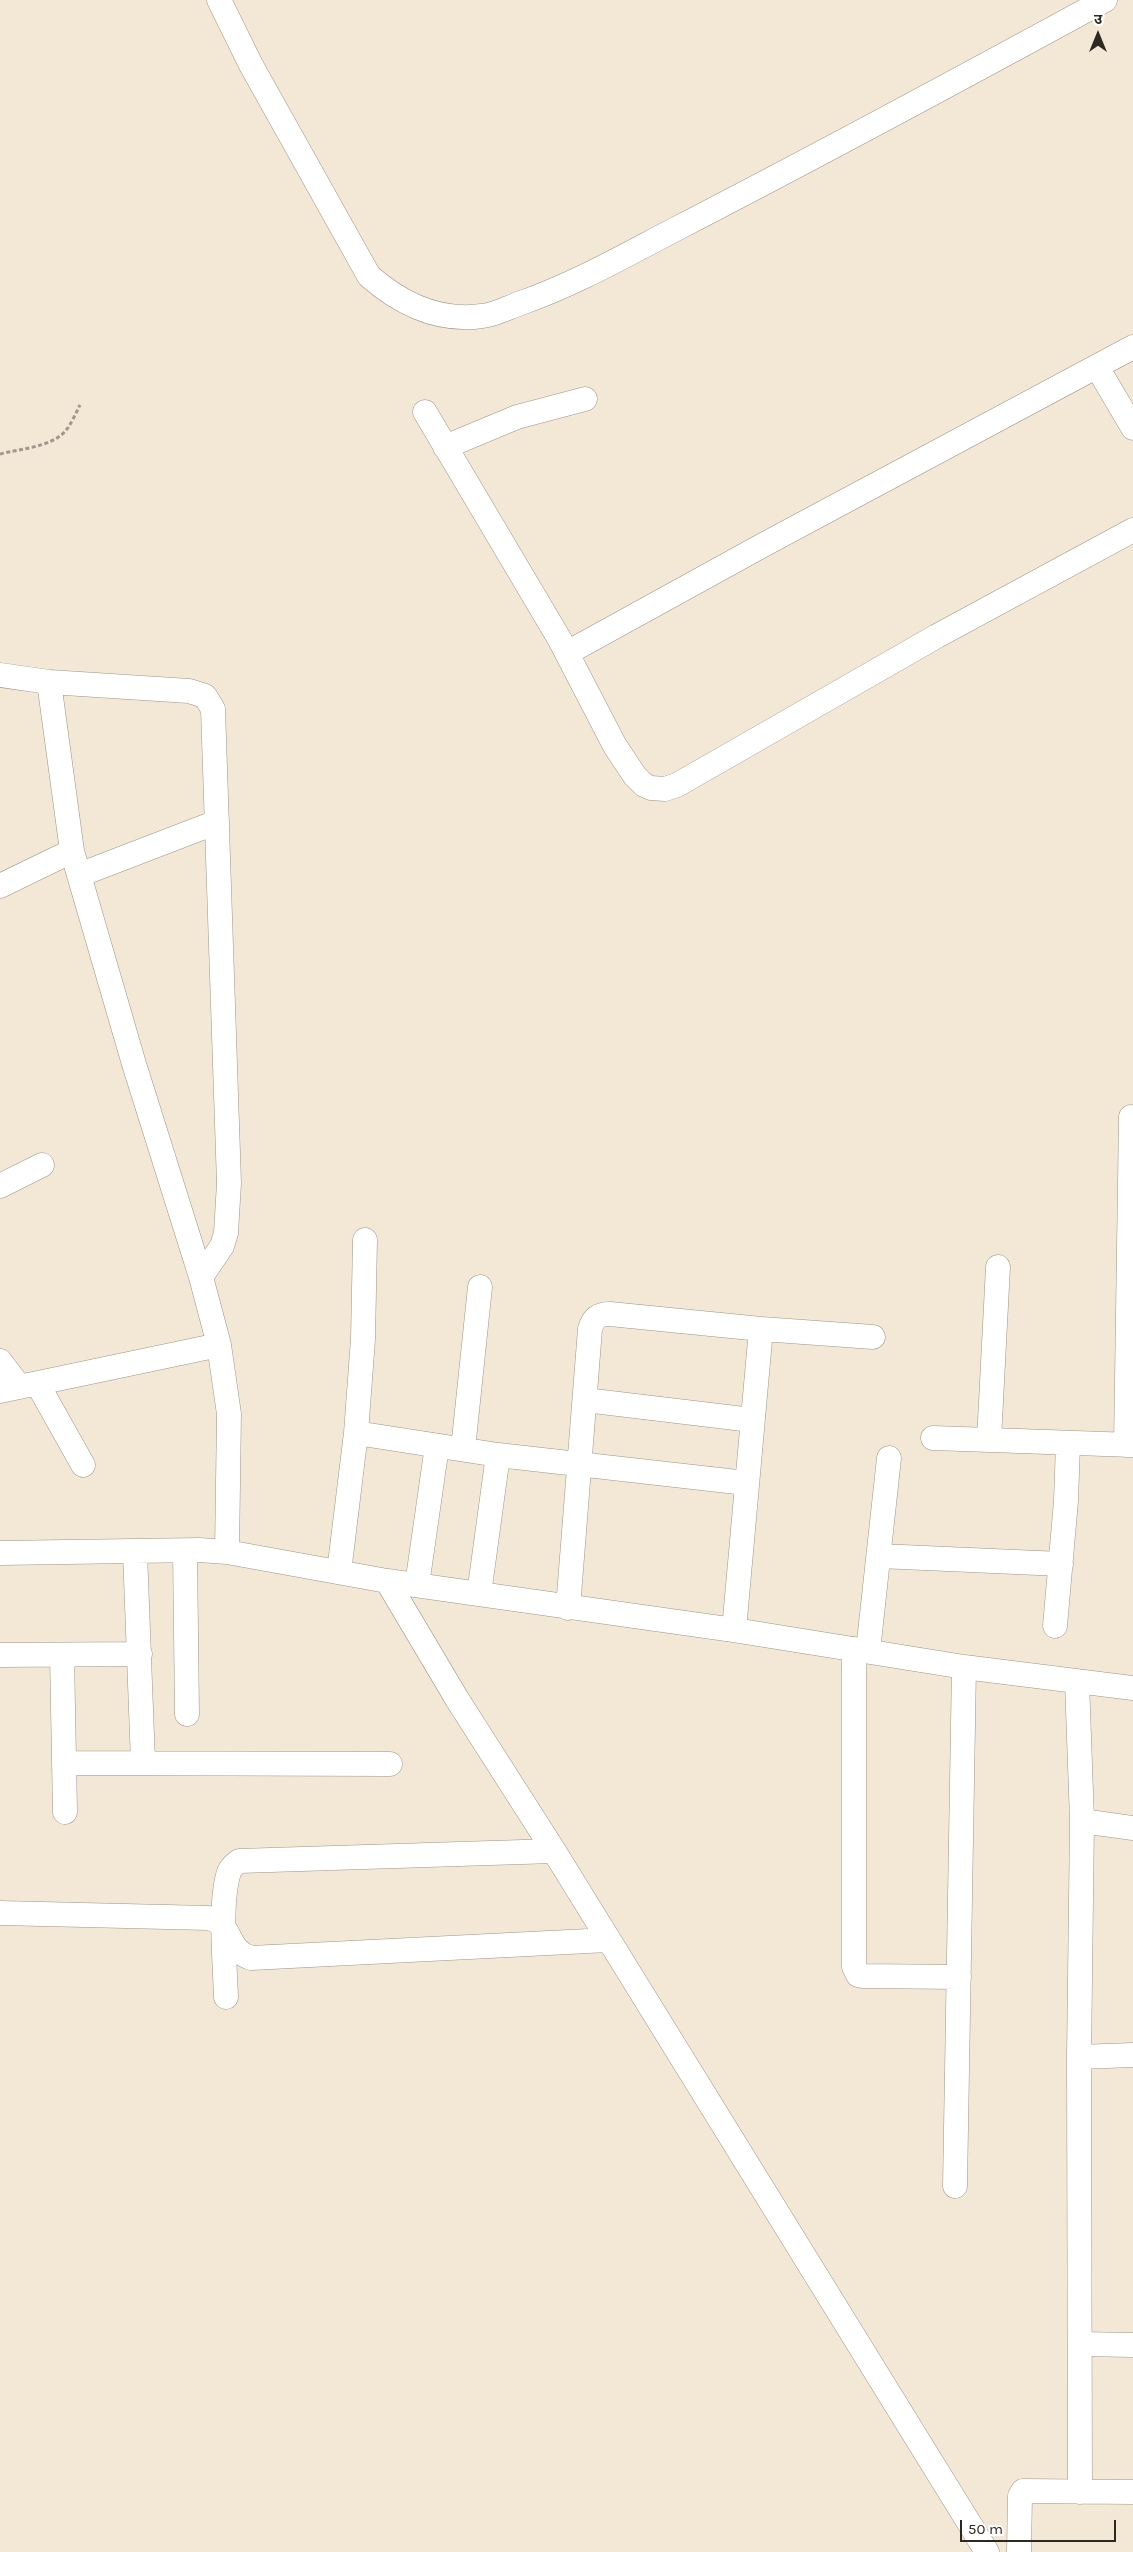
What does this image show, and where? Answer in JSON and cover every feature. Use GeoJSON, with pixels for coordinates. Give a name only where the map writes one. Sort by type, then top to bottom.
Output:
{"type":"FeatureCollection","features":[{"type":"Feature","properties":{"kind":"street"},"geometry":{"type":"LineString","coordinates":[[219,0],[252,65],[369,276],[388,293],[417,307],[438,315],[460,318],[485,316],[561,289],[892,116],[1105,0]]}},
{"type":"Feature","properties":{"kind":"street"},"geometry":{"type":"LineString","coordinates":[[567,653],[765,544],[1133,347]]}},
{"type":"Feature","properties":{"kind":"street"},"geometry":{"type":"LineString","coordinates":[[1098,367],[1133,428]]}},
{"type":"Feature","properties":{"kind":"street"},"geometry":{"type":"LineString","coordinates":[[445,447],[517,417],[585,399]]}},
{"type":"Feature","properties":{"kind":"street"},"geometry":{"type":"LineString","coordinates":[[425,412],[567,653],[616,746],[635,776],[644,785],[665,789],[677,785],[937,636],[1133,530]]}},
{"type":"Feature","properties":{"kind":"street"},"geometry":{"type":"LineString","coordinates":[[0,675],[49,682],[189,691],[205,696],[213,709],[229,1183],[226,1233],[222,1246],[201,1276]]}},
{"type":"Feature","properties":{"kind":"street"},"geometry":{"type":"LineString","coordinates":[[49,682],[72,851],[134,1064],[201,1276],[219,1345],[229,1414],[227,1552]]}},
{"type":"Feature","properties":{"kind":"street"},"geometry":{"type":"LineString","coordinates":[[79,876],[216,822]]}},
{"type":"Feature","properties":{"kind":"street"},"geometry":{"type":"LineString","coordinates":[[0,886],[72,851]]}},
{"type":"Feature","properties":{"kind":"street"},"geometry":{"type":"LineString","coordinates":[[933,1438],[1130,1445],[1131,1117]]}},
{"type":"Feature","properties":{"kind":"street"},"geometry":{"type":"LineString","coordinates":[[0,1186],[42,1165]]}},
{"type":"Feature","properties":{"kind":"street"},"geometry":{"type":"LineString","coordinates":[[339,1572],[356,1433],[363,1339],[365,1240]]}},
{"type":"Feature","properties":{"kind":"street"},"geometry":{"type":"LineString","coordinates":[[989,1440],[998,1267]]}},
{"type":"Feature","properties":{"kind":"street"},"geometry":{"type":"LineString","coordinates":[[462,1449],[480,1287]]}},
{"type":"Feature","properties":{"kind":"street"},"geometry":{"type":"LineString","coordinates":[[568,1608],[590,1329],[595,1317],[601,1314],[873,1337]]}},
{"type":"Feature","properties":{"kind":"street"},"geometry":{"type":"LineString","coordinates":[[734,1630],[761,1329]]}},
{"type":"Feature","properties":{"kind":"street"},"geometry":{"type":"LineString","coordinates":[[19,1387],[219,1345]]}},
{"type":"Feature","properties":{"kind":"street"},"geometry":{"type":"LineString","coordinates":[[0,1361],[83,1465]]}},
{"type":"Feature","properties":{"kind":"street"},"geometry":{"type":"LineString","coordinates":[[585,1400],[752,1420]]}},
{"type":"Feature","properties":{"kind":"street"},"geometry":{"type":"LineString","coordinates":[[356,1433],[498,1455],[746,1483]]}},
{"type":"Feature","properties":{"kind":"street"},"geometry":{"type":"LineString","coordinates":[[1055,1626],[1061,1564],[1068,1444]]}},
{"type":"Feature","properties":{"kind":"street"},"geometry":{"type":"LineString","coordinates":[[417,1585],[437,1446]]}},
{"type":"Feature","properties":{"kind":"street"},"geometry":{"type":"LineString","coordinates":[[478,1594],[498,1455]]}},
{"type":"Feature","properties":{"kind":"street"},"geometry":{"type":"LineString","coordinates":[[889,1458],[879,1556],[861,1650],[854,1967],[858,1975],[863,1976],[959,1977]]}},
{"type":"Feature","properties":{"kind":"street"},"geometry":{"type":"LineString","coordinates":[[184,1551],[187,1714]]}},
{"type":"Feature","properties":{"kind":"street"},"geometry":{"type":"LineString","coordinates":[[135,1552],[143,1762]]}},
{"type":"Feature","properties":{"kind":"street"},"geometry":{"type":"LineString","coordinates":[[0,1553],[227,1552],[387,1581],[734,1630],[964,1666],[1133,1688]]}},
{"type":"Feature","properties":{"kind":"street"},"geometry":{"type":"LineString","coordinates":[[879,1556],[1061,1564]]}},
{"type":"Feature","properties":{"kind":"street"},"geometry":{"type":"LineString","coordinates":[[387,1581],[457,1699],[554,1851],[987,2552]]}},
{"type":"Feature","properties":{"kind":"street"},"geometry":{"type":"LineString","coordinates":[[0,1655],[140,1654]]}},
{"type":"Feature","properties":{"kind":"street"},"geometry":{"type":"LineString","coordinates":[[62,1655],[65,1812]]}},
{"type":"Feature","properties":{"kind":"street"},"geometry":{"type":"LineString","coordinates":[[955,2186],[964,1666]]}},
{"type":"Feature","properties":{"kind":"street"},"geometry":{"type":"LineString","coordinates":[[1077,1681],[1082,1821],[1079,2056],[1080,2492]]}},
{"type":"Feature","properties":{"kind":"street"},"geometry":{"type":"LineString","coordinates":[[65,1763],[390,1764]]}},
{"type":"Feature","properties":{"kind":"street"},"geometry":{"type":"LineString","coordinates":[[1082,1821],[1133,1828]]}},
{"type":"Feature","properties":{"kind":"street"},"geometry":{"type":"LineString","coordinates":[[226,1998],[224,1927],[230,1870],[239,1861],[554,1851]]}},
{"type":"Feature","properties":{"kind":"street"},"geometry":{"type":"LineString","coordinates":[[0,1913],[208,1918],[215,1920],[224,1927],[238,1952],[251,1958],[608,1940]]}},
{"type":"Feature","properties":{"kind":"street"},"geometry":{"type":"LineString","coordinates":[[1079,2056],[1133,2055]]}},
{"type":"Feature","properties":{"kind":"street"},"geometry":{"type":"LineString","coordinates":[[1080,2344],[1133,2345]]}},
{"type":"Feature","properties":{"kind":"street"},"geometry":{"type":"LineString","coordinates":[[1019,2552],[1020,2493],[1027,2490],[1133,2492]]}},
{"type":"Feature","properties":{"kind":"path"},"geometry":{"type":"LineString","coordinates":[[0,454],[44,443],[61,435],[66,430],[80,405]]}}]}
